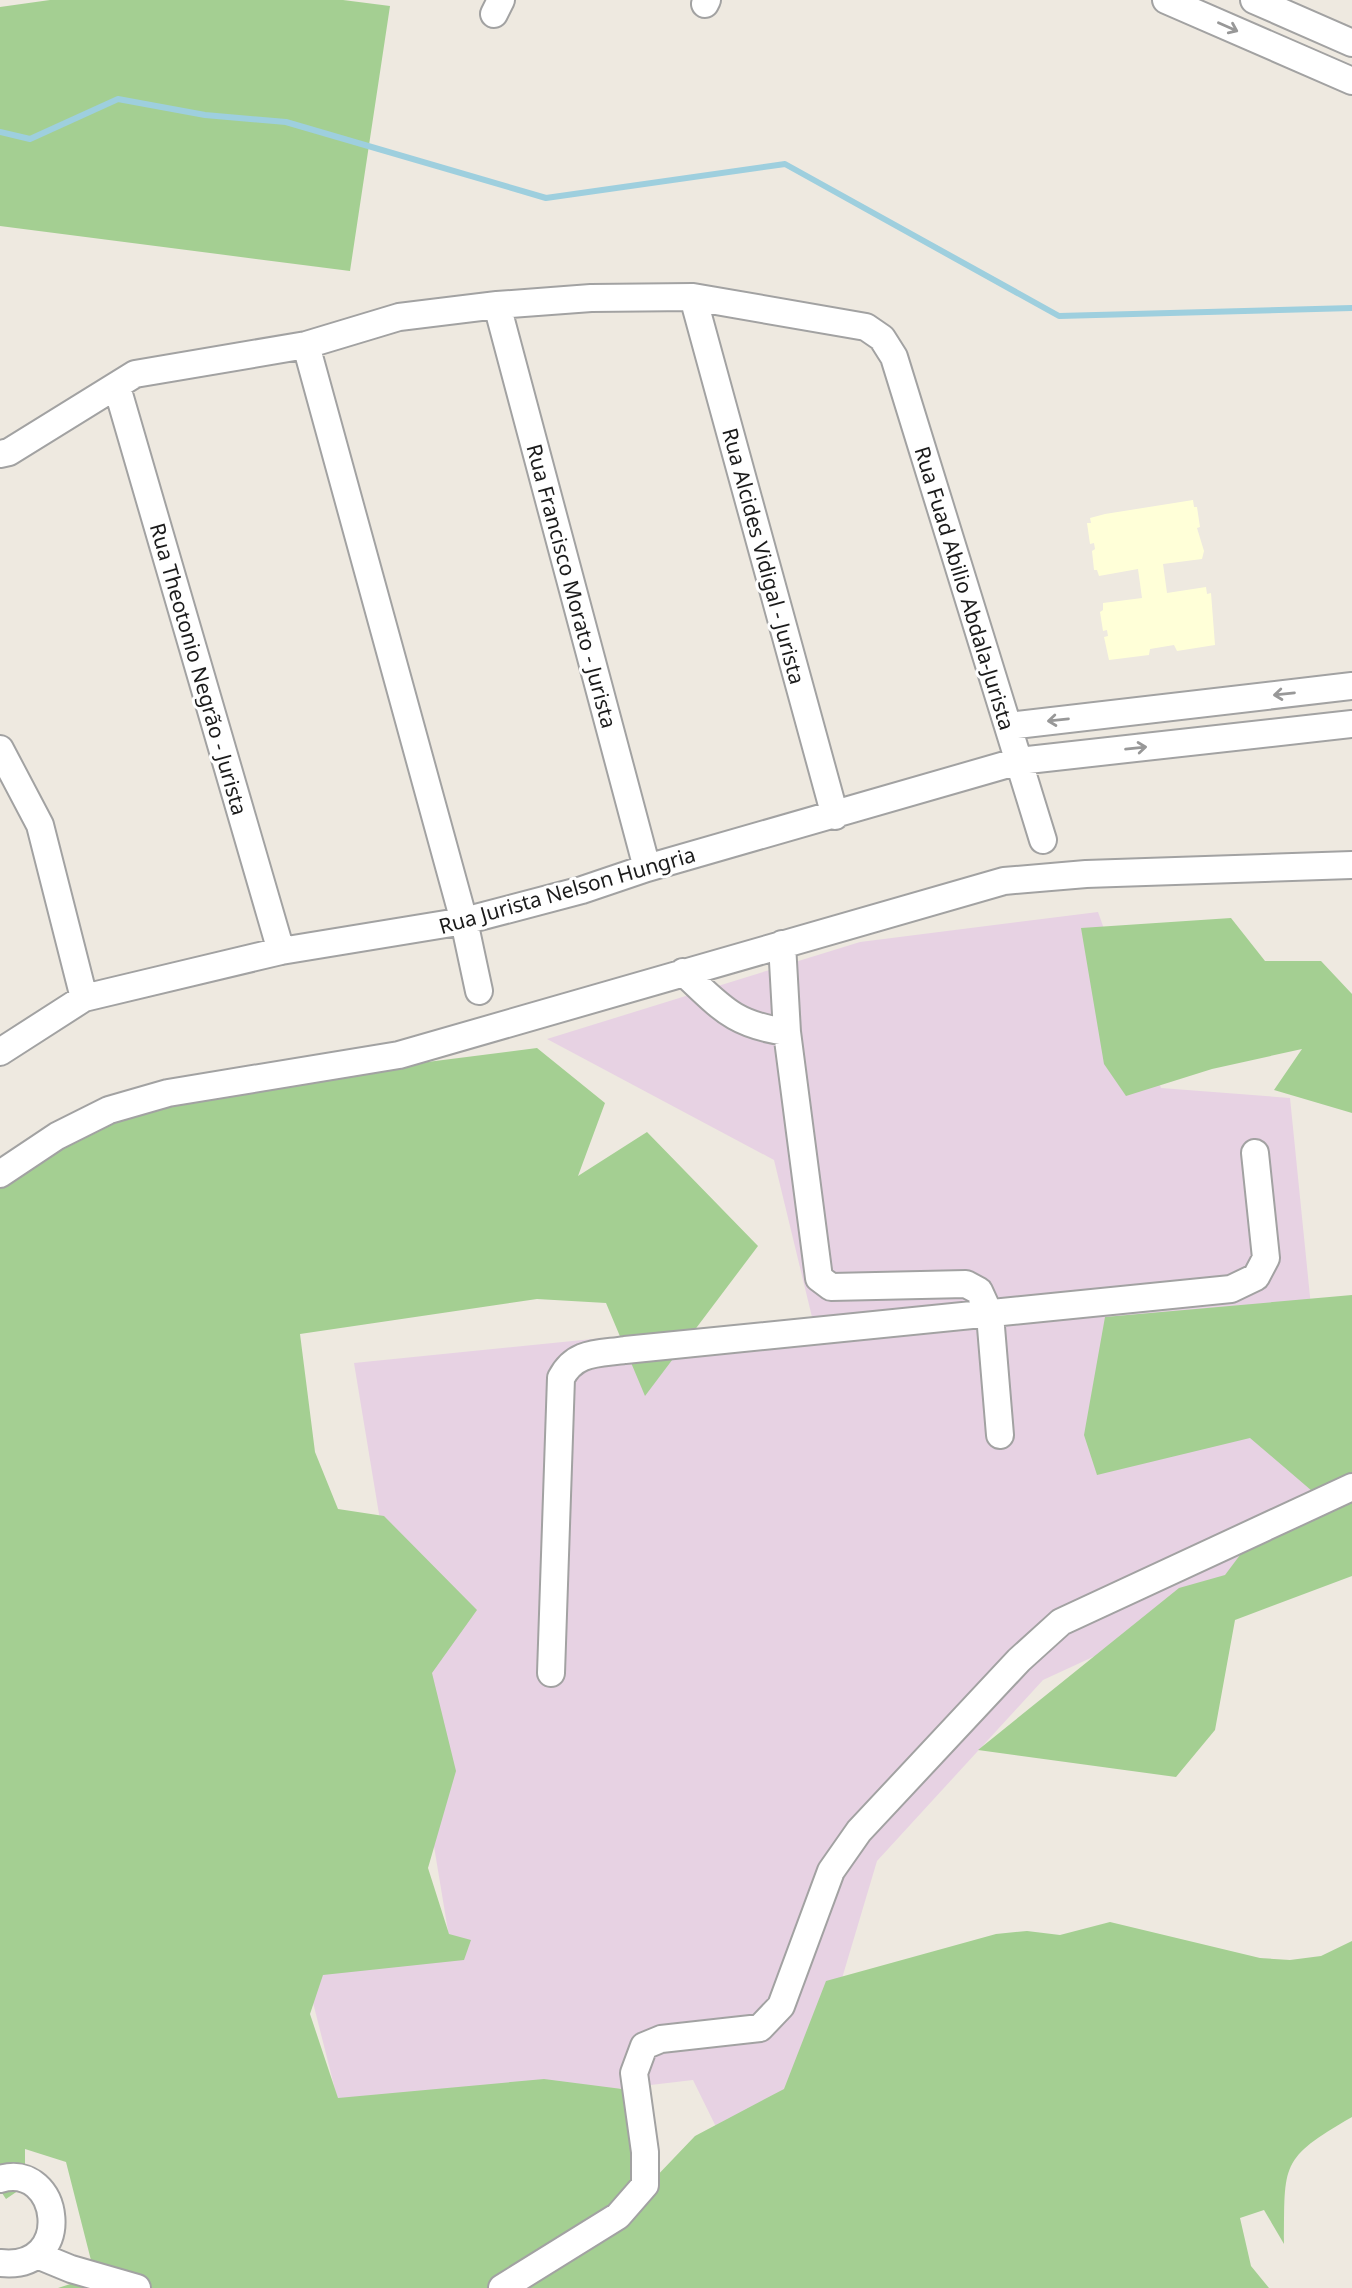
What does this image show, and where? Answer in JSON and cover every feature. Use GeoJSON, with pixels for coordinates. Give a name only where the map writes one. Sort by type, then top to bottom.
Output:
{"type":"FeatureCollection","features":[{"type":"Feature","properties":{"kind":"street"},"geometry":{"type":"LineString","coordinates":[[1166,0],[1352,81]]}},
{"type":"Feature","properties":{"kind":"street"},"geometry":{"type":"LineString","coordinates":[[1254,0],[1352,43]]}},
{"type":"Feature","properties":{"kind":"street"},"geometry":{"type":"LineString","coordinates":[[0,454],[9,452],[135,374],[306,345],[399,317],[497,305],[591,298],[693,297]]}},
{"type":"Feature","properties":{"kind":"street","name":"Rua Fuad Abilio Abdala-Jurista"},"geometry":{"type":"LineString","coordinates":[[693,297],[826,318],[866,327],[882,338],[894,357],[1043,839]]}},
{"type":"Feature","properties":{"kind":"street","name":"Rua Alcides Vidigal - Jurista"},"geometry":{"type":"LineString","coordinates":[[693,297],[835,816]]}},
{"type":"Feature","properties":{"kind":"street","name":"Rua Francisco Morato - Jurista"},"geometry":{"type":"LineString","coordinates":[[497,305],[647,868]]}},
{"type":"Feature","properties":{"kind":"street"},"geometry":{"type":"LineString","coordinates":[[306,345],[464,921],[479,991]]}},
{"type":"Feature","properties":{"kind":"street","name":"Rua Theotonio Negrão - Jurista"},"geometry":{"type":"LineString","coordinates":[[117,387],[281,951]]}},
{"type":"Feature","properties":{"kind":"street"},"geometry":{"type":"LineString","coordinates":[[1008,726],[1352,687]]}},
{"type":"Feature","properties":{"kind":"street","name":"Rua Jurista Nelson Hungria"},"geometry":{"type":"LineString","coordinates":[[0,1052],[85,998],[281,951],[464,921],[582,890],[647,868],[1019,761],[1352,724]]}},
{"type":"Feature","properties":{"kind":"street"},"geometry":{"type":"LineString","coordinates":[[0,749],[40,825],[85,998]]}},
{"type":"Feature","properties":{"kind":"street"},"geometry":{"type":"LineString","coordinates":[[0,1174],[57,1136],[109,1110],[167,1093],[399,1055],[1004,881],[1086,874],[1352,865]]}},
{"type":"Feature","properties":{"kind":"street"},"geometry":{"type":"LineString","coordinates":[[782,944],[787,1032],[819,1278],[831,1287],[966,1284],[979,1291],[990,1315],[1000,1435]]}},
{"type":"Feature","properties":{"kind":"street"},"geometry":{"type":"LineString","coordinates":[[683,972],[724,1010],[747,1025],[787,1032]]}},
{"type":"Feature","properties":{"kind":"street"},"geometry":{"type":"LineString","coordinates":[[551,1673],[561,1378],[568,1364],[579,1358],[625,1350],[1231,1289],[1256,1277],[1266,1258],[1255,1153]]}},
{"type":"Feature","properties":{"kind":"street"},"geometry":{"type":"LineString","coordinates":[[502,2288],[618,2216],[645,2185],[645,2152],[634,2073],[644,2046],[661,2039],[760,2028],[781,2006],[831,1871],[859,1831],[1019,1660],[1061,1622],[1352,1487]]}},
{"type":"Feature","properties":{"kind":"street"},"geometry":{"type":"LineString","coordinates":[[0,2179],[10,2176],[36,2185],[52,2206],[52,2233],[37,2255],[15,2265],[0,2263]]}},
{"type":"Feature","properties":{"kind":"street"},"geometry":{"type":"LineString","coordinates":[[37,2255],[71,2269],[137,2288]]}},
{"type":"Feature","properties":{"kind":"shaded area"},"geometry":{"type":"Polygon","coordinates":[[[1193,500],[1194,507],[1197,507],[1200,527],[1197,528],[1204,551],[1202,559],[1163,564],[1167,593],[1206,587],[1207,594],[1211,593],[1215,645],[1177,651],[1174,645],[1150,649],[1149,655],[1109,660],[1104,637],[1108,636],[1107,630],[1103,631],[1100,612],[1103,610],[1103,603],[1142,598],[1138,569],[1099,576],[1097,570],[1094,570],[1092,551],[1095,549],[1094,543],[1090,544],[1087,523],[1091,523],[1090,518],[1105,514],[1193,500]]]}},
{"type":"Feature","properties":{"kind":"shaded area"},"geometry":{"type":"Polygon","coordinates":[[[1098,912],[1161,1088],[1290,1098],[1335,1545],[1043,1680],[877,1861],[806,2099],[721,2137],[693,2080],[343,2121],[302,1959],[450,1943],[354,1363],[812,1317],[774,1160],[547,1039],[860,942],[1098,912]]]}},
{"type":"Feature","properties":{"kind":"green space"},"geometry":{"type":"Polygon","coordinates":[[[50,0],[343,0],[390,6],[350,271],[0,226],[0,7],[50,0]]]}},
{"type":"Feature","properties":{"kind":"green space"},"geometry":{"type":"Polygon","coordinates":[[[1231,918],[1265,961],[1321,961],[1352,994],[1352,1113],[1274,1090],[1302,1049],[1212,1069],[1126,1096],[1104,1064],[1081,928],[1231,918]]]}},
{"type":"Feature","properties":{"kind":"green space"},"geometry":{"type":"Polygon","coordinates":[[[537,1048],[605,1103],[578,1176],[647,1132],[758,1246],[645,1396],[606,1303],[537,1299],[300,1334],[315,1452],[338,1509],[384,1516],[477,1610],[432,1673],[456,1771],[428,1868],[449,1934],[471,1940],[464,1960],[323,1975],[310,2014],[338,2098],[544,2079],[622,2089],[652,2181],[695,2136],[784,2089],[826,1981],[996,1934],[1027,1931],[1060,1935],[1110,1922],[1260,1958],[1290,1960],[1321,1956],[1352,1941],[1352,2117],[1311,2143],[1291,2166],[1285,2196],[1284,2244],[1264,2210],[1240,2218],[1251,2266],[1269,2288],[58,2288],[95,2276],[66,2162],[25,2149],[25,2186],[6,2199],[0,2190],[0,1184],[129,1100],[537,1048]]]}},
{"type":"Feature","properties":{"kind":"green space"},"geometry":{"type":"Polygon","coordinates":[[[1352,1295],[1352,1576],[1235,1620],[1215,1730],[1176,1777],[978,1750],[1179,1588],[1225,1575],[1243,1551],[1333,1509],[1250,1438],[1097,1475],[1084,1435],[1105,1317],[1352,1295]]]}},
{"type":"Feature","properties":{"kind":"waterway"},"geometry":{"type":"LineString","coordinates":[[0,132],[30,139],[118,99],[205,115],[286,122],[546,198],[785,164],[1059,316],[1352,308]]}}]}
